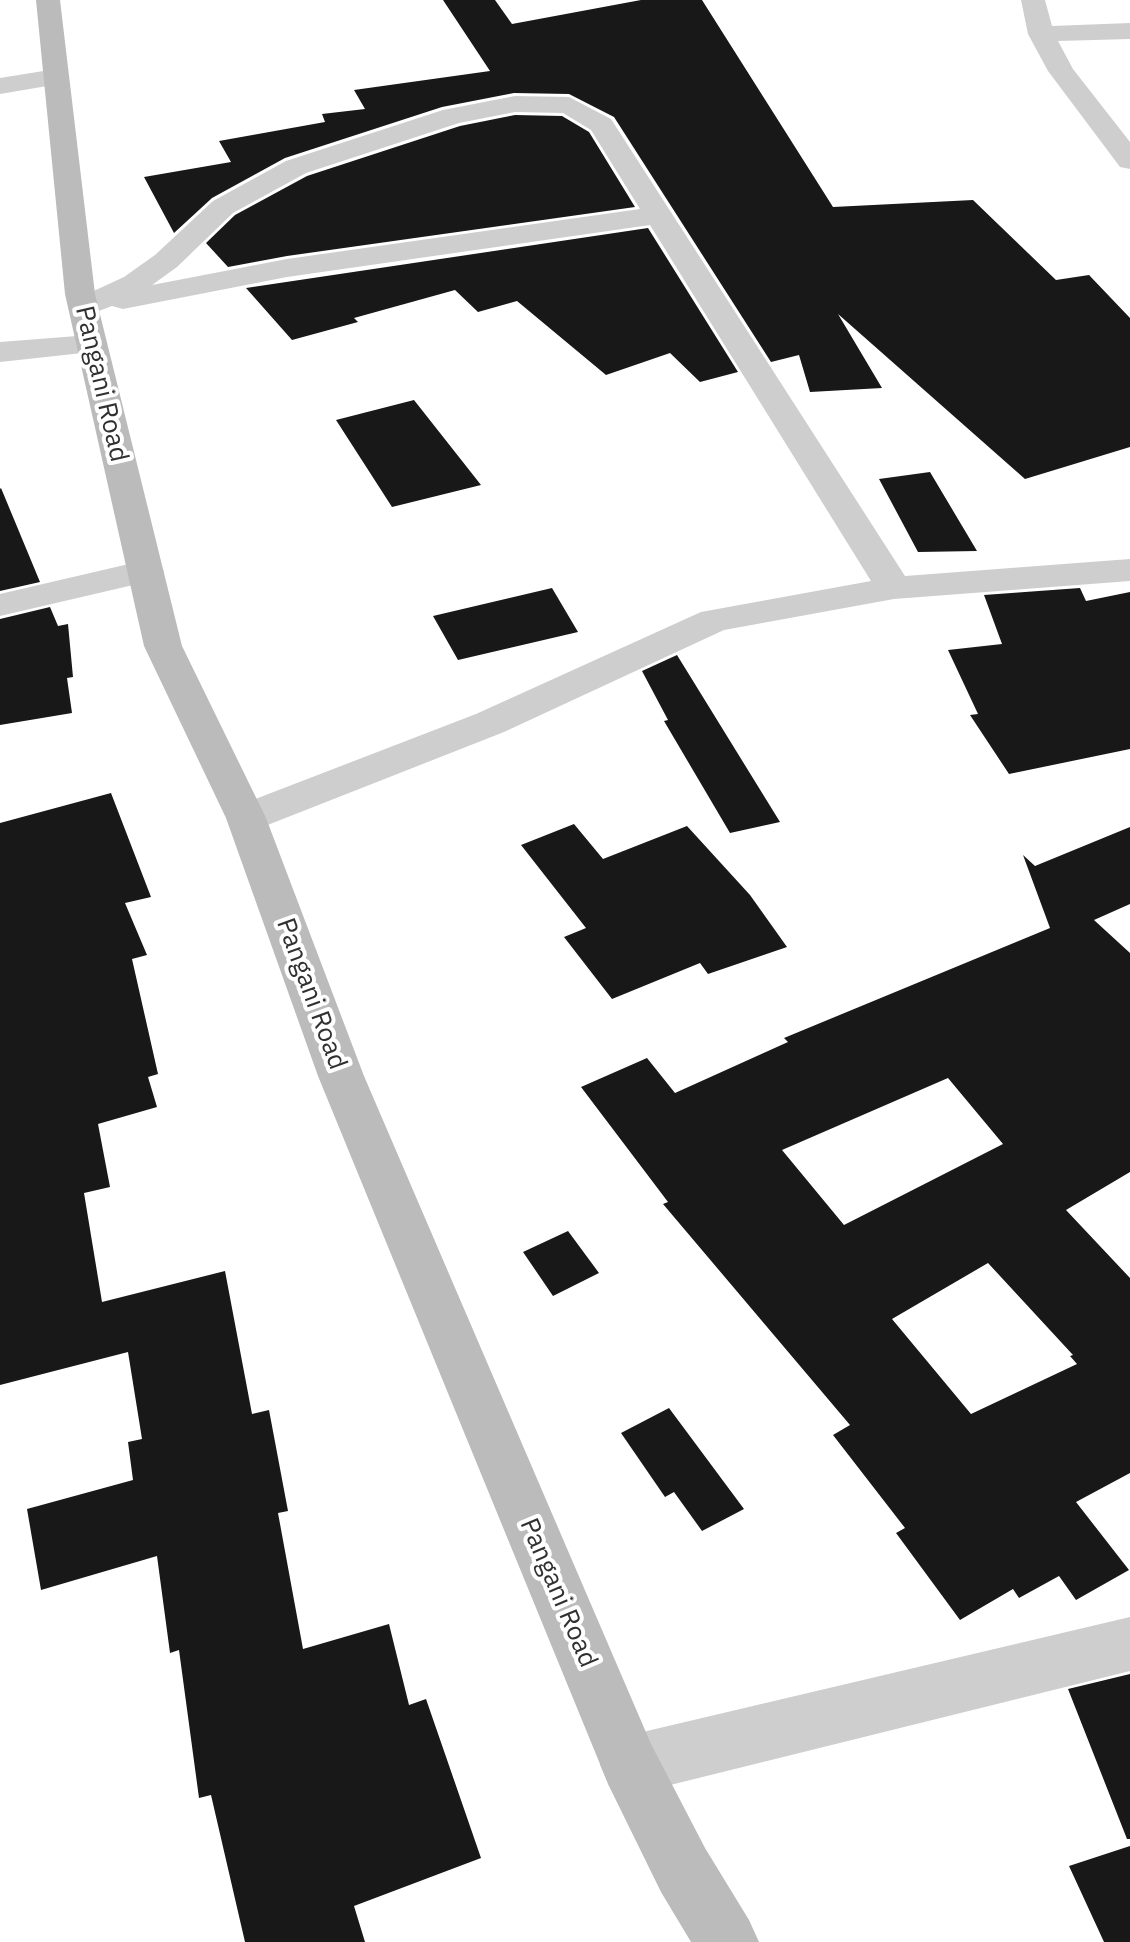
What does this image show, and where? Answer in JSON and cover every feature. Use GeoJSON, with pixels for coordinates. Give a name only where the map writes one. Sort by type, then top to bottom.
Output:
{"type":"FeatureCollection","features":[{"type":"Feature","properties":{"kind":"main road","name":"Pangani Road"},"geometry":{"type":"LineString","coordinates":[[48,0],[86,326],[163,646],[246,818],[341,1076],[630,1765],[683,1870],[727,1942]]}},
{"type":"Feature","properties":{"kind":"street"},"geometry":{"type":"LineString","coordinates":[[1033,0],[1041,34],[1061,71],[1130,161]]}},
{"type":"Feature","properties":{"kind":"street"},"geometry":{"type":"LineString","coordinates":[[1041,34],[1130,31]]}},
{"type":"Feature","properties":{"kind":"street"},"geometry":{"type":"LineString","coordinates":[[0,86],[56,77]]}},
{"type":"Feature","properties":{"kind":"street"},"geometry":{"type":"LineString","coordinates":[[86,326],[135,283],[166,261],[223,207],[296,167],[453,116],[515,104],[569,105],[601,125],[894,588]]}},
{"type":"Feature","properties":{"kind":"street"},"geometry":{"type":"LineString","coordinates":[[0,352],[287,268],[657,215]]}},
{"type":"Feature","properties":{"kind":"street"},"geometry":{"type":"LineString","coordinates":[[246,818],[490,723],[714,620],[894,588],[1130,570]]}},
{"type":"Feature","properties":{"kind":"street"},"geometry":{"type":"LineString","coordinates":[[0,605],[146,571]]}},
{"type":"Feature","properties":{"kind":"street"},"geometry":{"type":"LineString","coordinates":[[630,1765],[1130,1644]]}},
{"type":"Feature","properties":{"kind":"building"},"geometry":{"type":"Polygon","coordinates":[[[443,0],[495,0],[512,24],[641,0],[702,0],[833,207],[973,200],[1056,280],[1089,275],[1130,318],[1130,447],[1025,479],[838,314],[882,388],[810,392],[799,355],[771,362],[614,117],[569,94],[514,93],[442,107],[285,158],[212,198],[174,233],[144,177],[231,162],[219,141],[325,122],[322,114],[365,109],[354,90],[490,71],[443,0]]]}},
{"type":"Feature","properties":{"kind":"building"},"geometry":{"type":"Polygon","coordinates":[[[515,115],[562,116],[589,132],[635,207],[228,267],[206,243],[235,215],[307,176],[460,126],[515,115]]]}},
{"type":"Feature","properties":{"kind":"building"},"geometry":{"type":"Polygon","coordinates":[[[648,228],[738,372],[700,382],[670,353],[606,375],[517,301],[478,312],[455,290],[354,318],[358,322],[292,340],[246,288],[648,228]]]}},
{"type":"Feature","properties":{"kind":"building"},"geometry":{"type":"Polygon","coordinates":[[[414,400],[481,485],[392,507],[336,420],[414,400]]]}},
{"type":"Feature","properties":{"kind":"building"},"geometry":{"type":"Polygon","coordinates":[[[930,472],[977,551],[918,552],[879,479],[930,472]]]}},
{"type":"Feature","properties":{"kind":"building"},"geometry":{"type":"Polygon","coordinates":[[[0,489],[40,582],[0,591],[0,489]]]}},
{"type":"Feature","properties":{"kind":"building"},"geometry":{"type":"Polygon","coordinates":[[[552,588],[578,632],[458,660],[433,616],[552,588]]]}},
{"type":"Feature","properties":{"kind":"building"},"geometry":{"type":"Polygon","coordinates":[[[1080,588],[1086,601],[1130,592],[1130,749],[1009,774],[970,715],[978,714],[948,650],[1002,644],[984,595],[1080,588]]]}},
{"type":"Feature","properties":{"kind":"building"},"geometry":{"type":"Polygon","coordinates":[[[50,607],[58,626],[68,624],[73,677],[67,678],[72,713],[0,725],[0,619],[50,607]]]}},
{"type":"Feature","properties":{"kind":"building"},"geometry":{"type":"Polygon","coordinates":[[[677,655],[780,822],[730,833],[664,721],[668,720],[642,671],[677,655]]]}},
{"type":"Feature","properties":{"kind":"building"},"geometry":{"type":"Polygon","coordinates":[[[111,793],[151,897],[125,903],[147,955],[132,959],[158,1074],[148,1077],[157,1107],[98,1124],[110,1187],[84,1193],[102,1302],[225,1271],[252,1414],[269,1410],[288,1511],[278,1513],[303,1649],[389,1624],[409,1705],[426,1699],[481,1858],[354,1906],[365,1942],[245,1942],[211,1795],[199,1798],[179,1650],[170,1653],[157,1556],[41,1590],[27,1509],[133,1480],[128,1442],[142,1439],[128,1352],[0,1385],[0,823],[111,793]]]}},
{"type":"Feature","properties":{"kind":"building"},"geometry":{"type":"Polygon","coordinates":[[[574,824],[603,859],[687,826],[750,895],[787,947],[708,974],[700,963],[612,999],[564,937],[586,928],[521,845],[574,824]]]}},
{"type":"Feature","properties":{"kind":"building"},"geometry":{"type":"Polygon","coordinates":[[[1130,827],[1130,904],[1094,920],[1130,953],[1130,1172],[1066,1210],[1130,1278],[1130,1473],[1076,1502],[1129,1570],[1076,1600],[1059,1576],[1019,1598],[1013,1589],[960,1620],[896,1533],[905,1528],[833,1435],[850,1425],[663,1204],[668,1202],[581,1087],[647,1058],[675,1093],[788,1042],[784,1038],[1050,928],[1023,855],[1035,866],[1130,827]],[[948,1078],[782,1150],[844,1225],[1003,1144],[948,1078]],[[988,1263],[892,1319],[971,1414],[1077,1364],[1070,1356],[1073,1355],[988,1263]]]}},
{"type":"Feature","properties":{"kind":"building"},"geometry":{"type":"Polygon","coordinates":[[[568,1231],[599,1273],[553,1296],[523,1252],[568,1231]]]}},
{"type":"Feature","properties":{"kind":"building"},"geometry":{"type":"Polygon","coordinates":[[[669,1408],[744,1509],[702,1531],[674,1492],[665,1497],[621,1433],[669,1408]]]}},
{"type":"Feature","properties":{"kind":"building"},"geometry":{"type":"Polygon","coordinates":[[[1130,1674],[1130,1839],[1127,1839],[1068,1689],[1130,1674]]]}},
{"type":"Feature","properties":{"kind":"building"},"geometry":{"type":"Polygon","coordinates":[[[1130,1846],[1130,1942],[1104,1942],[1069,1866],[1130,1846]]]}}]}
